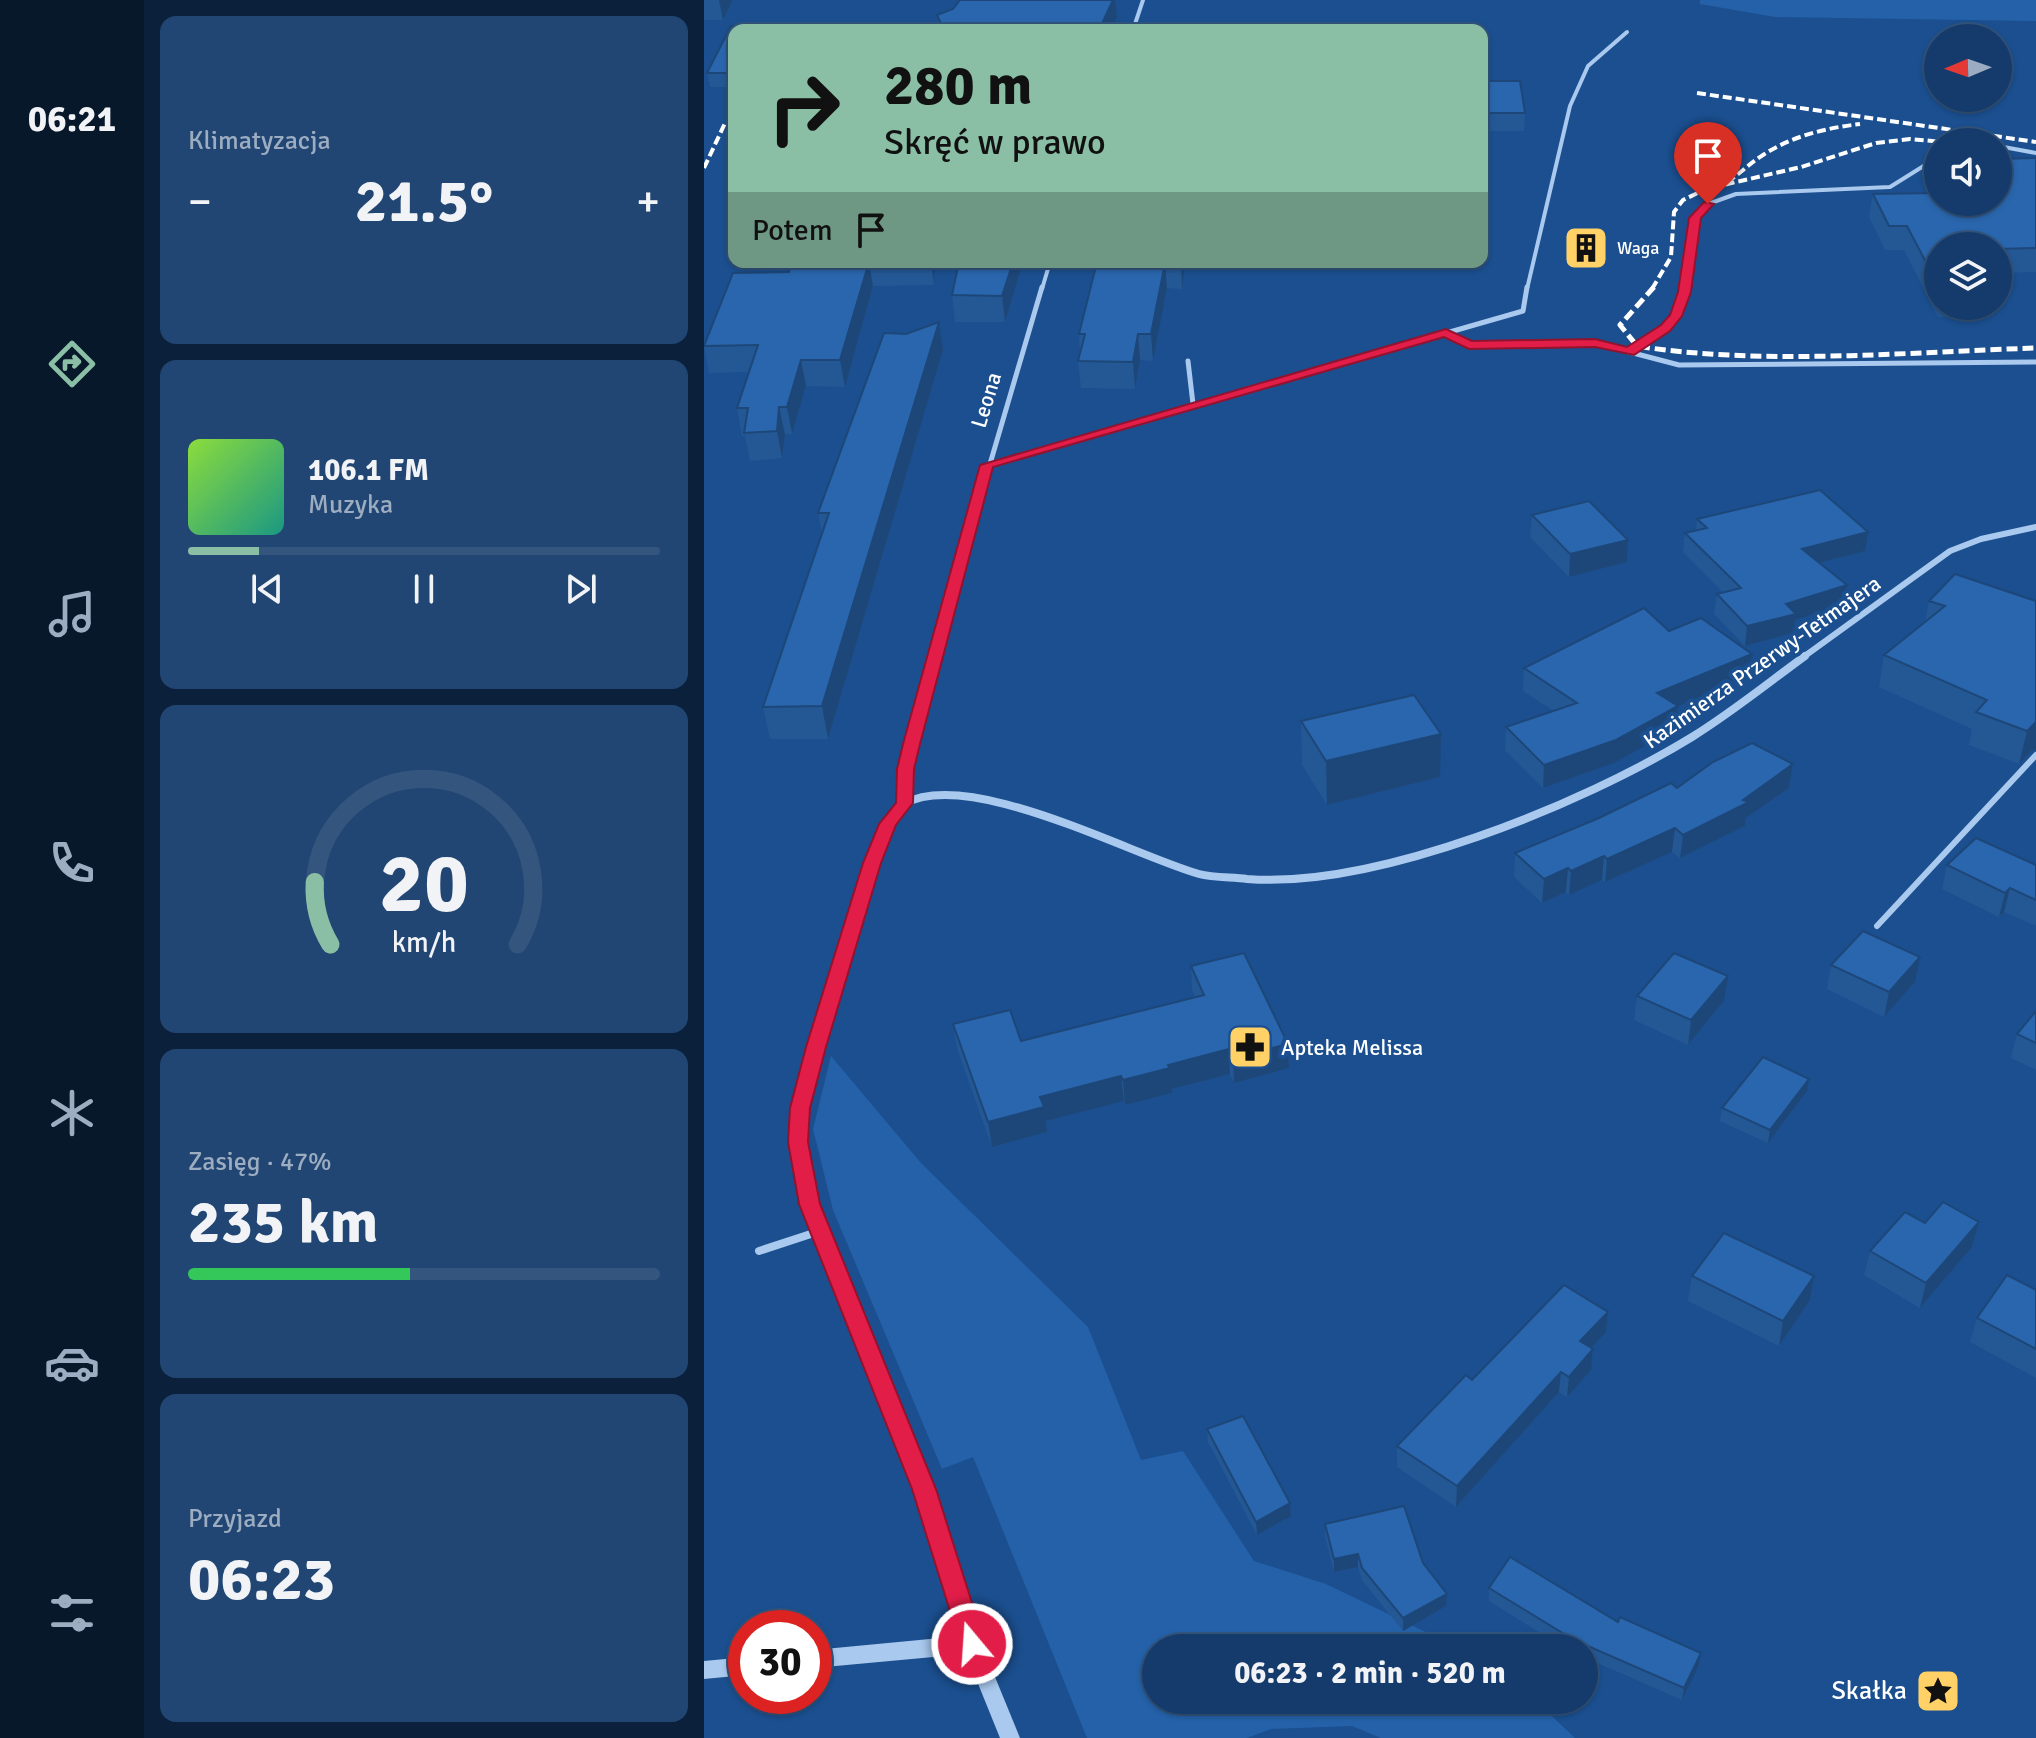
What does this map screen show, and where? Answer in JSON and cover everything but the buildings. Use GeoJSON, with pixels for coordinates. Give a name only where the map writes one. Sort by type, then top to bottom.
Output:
{"type":"FeatureCollection","features":[{"type":"Feature","properties":{"kind":"street","name":"Kazimierza Przerwy-Tetmajera"},"geometry":{"type":"LineString","coordinates":[[905,803],[937,794],[995,800],[1219,879],[1320,875],[1422,853],[1556,807],[1654,761],[1694,736],[1950,551],[1981,539],[2036,527]]}},
{"type":"Feature","properties":{"kind":"street"},"geometry":{"type":"LineString","coordinates":[[905,803],[887,824],[878,844],[800,1108],[798,1142],[803,1177],[820,1231],[924,1489],[972,1644],[1010,1738]]}},
{"type":"Feature","properties":{"kind":"street"},"geometry":{"type":"LineString","coordinates":[[832,1657],[972,1644]]}},
{"type":"Feature","properties":{"kind":"street"},"geometry":{"type":"LineString","coordinates":[[704,1670],[728,1668]]}},
{"type":"Feature","properties":{"kind":"lane"},"geometry":{"type":"LineString","coordinates":[[1135,24],[1143,0]]}},
{"type":"Feature","properties":{"kind":"lane"},"geometry":{"type":"LineString","coordinates":[[987,465],[1523,311],[1531,264],[1570,106],[1588,66],[1627,32]]}},
{"type":"Feature","properties":{"kind":"lane"},"geometry":{"type":"LineString","coordinates":[[2012,149],[2036,153]]}},
{"type":"Feature","properties":{"kind":"lane"},"geometry":{"type":"LineString","coordinates":[[1629,352],[1666,328],[1676,316],[1684,292],[1695,218],[1708,204],[1736,194],[1890,187],[1924,166]]}},
{"type":"Feature","properties":{"kind":"lane","name":"Leona"},"geometry":{"type":"LineString","coordinates":[[905,803],[906,769],[936,645],[987,465],[1048,268]]}},
{"type":"Feature","properties":{"kind":"lane"},"geometry":{"type":"LineString","coordinates":[[1446,333],[1469,345],[1595,343],[1679,365],[2036,362]]}},
{"type":"Feature","properties":{"kind":"lane"},"geometry":{"type":"LineString","coordinates":[[1188,361],[1193,404]]}},
{"type":"Feature","properties":{"kind":"lane"},"geometry":{"type":"LineString","coordinates":[[1877,926],[2036,755]]}},
{"type":"Feature","properties":{"kind":"lane"},"geometry":{"type":"LineString","coordinates":[[759,1251],[820,1231]]}},
{"type":"Feature","properties":{"kind":"shaded area"},"geometry":{"type":"Polygon","coordinates":[[[1700,0],[2036,0],[2036,21],[1775,17],[1700,4],[1700,0]]]}},
{"type":"Feature","properties":{"kind":"shaded area"},"geometry":{"type":"Polygon","coordinates":[[[831,1056],[921,1163],[1088,1327],[1141,1460],[1183,1451],[1254,1561],[1326,1584],[1430,1634],[1142,1634],[1142,1714],[1550,1714],[1575,1738],[1381,1738],[1352,1726],[1271,1729],[1247,1738],[1087,1738],[973,1457],[942,1469],[833,1210],[813,1129],[831,1056]]]}},
{"type":"Feature","properties":{"kind":"railway"},"geometry":{"type":"LineString","coordinates":[[1697,93],[2036,142]]}},
{"type":"Feature","properties":{"kind":"railway"},"geometry":{"type":"LineString","coordinates":[[704,168],[726,121]]}},
{"type":"Feature","properties":{"kind":"railway"},"geometry":{"type":"LineString","coordinates":[[1727,182],[1774,148],[1822,131],[1860,124]]}},
{"type":"Feature","properties":{"kind":"railway"},"geometry":{"type":"LineString","coordinates":[[1652,289],[1671,257],[1674,212],[1683,200],[1706,189],[1801,167],[1876,143],[1924,140]]}},
{"type":"Feature","properties":{"kind":"railway"},"geometry":{"type":"LineString","coordinates":[[1654,287],[1620,325],[1637,346],[1685,352],[1784,356],[2036,348]]}},
{"type":"Feature","properties":{"kind":"place","name":"Waga"},"geometry":{"type":"Point","coordinates":[1586,248]}},
{"type":"Feature","properties":{"kind":"place","name":"Apteka Melissa"},"geometry":{"type":"Point","coordinates":[1250,1047]}},
{"type":"Feature","properties":{"kind":"place","name":"Skałka"},"geometry":{"type":"Point","coordinates":[1938,1691]}},
{"type":"Feature","properties":{"kind":"route"},"geometry":{"type":"LineString","coordinates":[[972,1644],[924,1489],[809,1204],[798,1142],[800,1108],[816,1047],[872,863],[887,824],[905,803],[906,769],[936,645],[987,465],[1446,333],[1469,345],[1595,343],[1629,352],[1666,328],[1676,316],[1684,292],[1695,218],[1708,204]]}}]}
